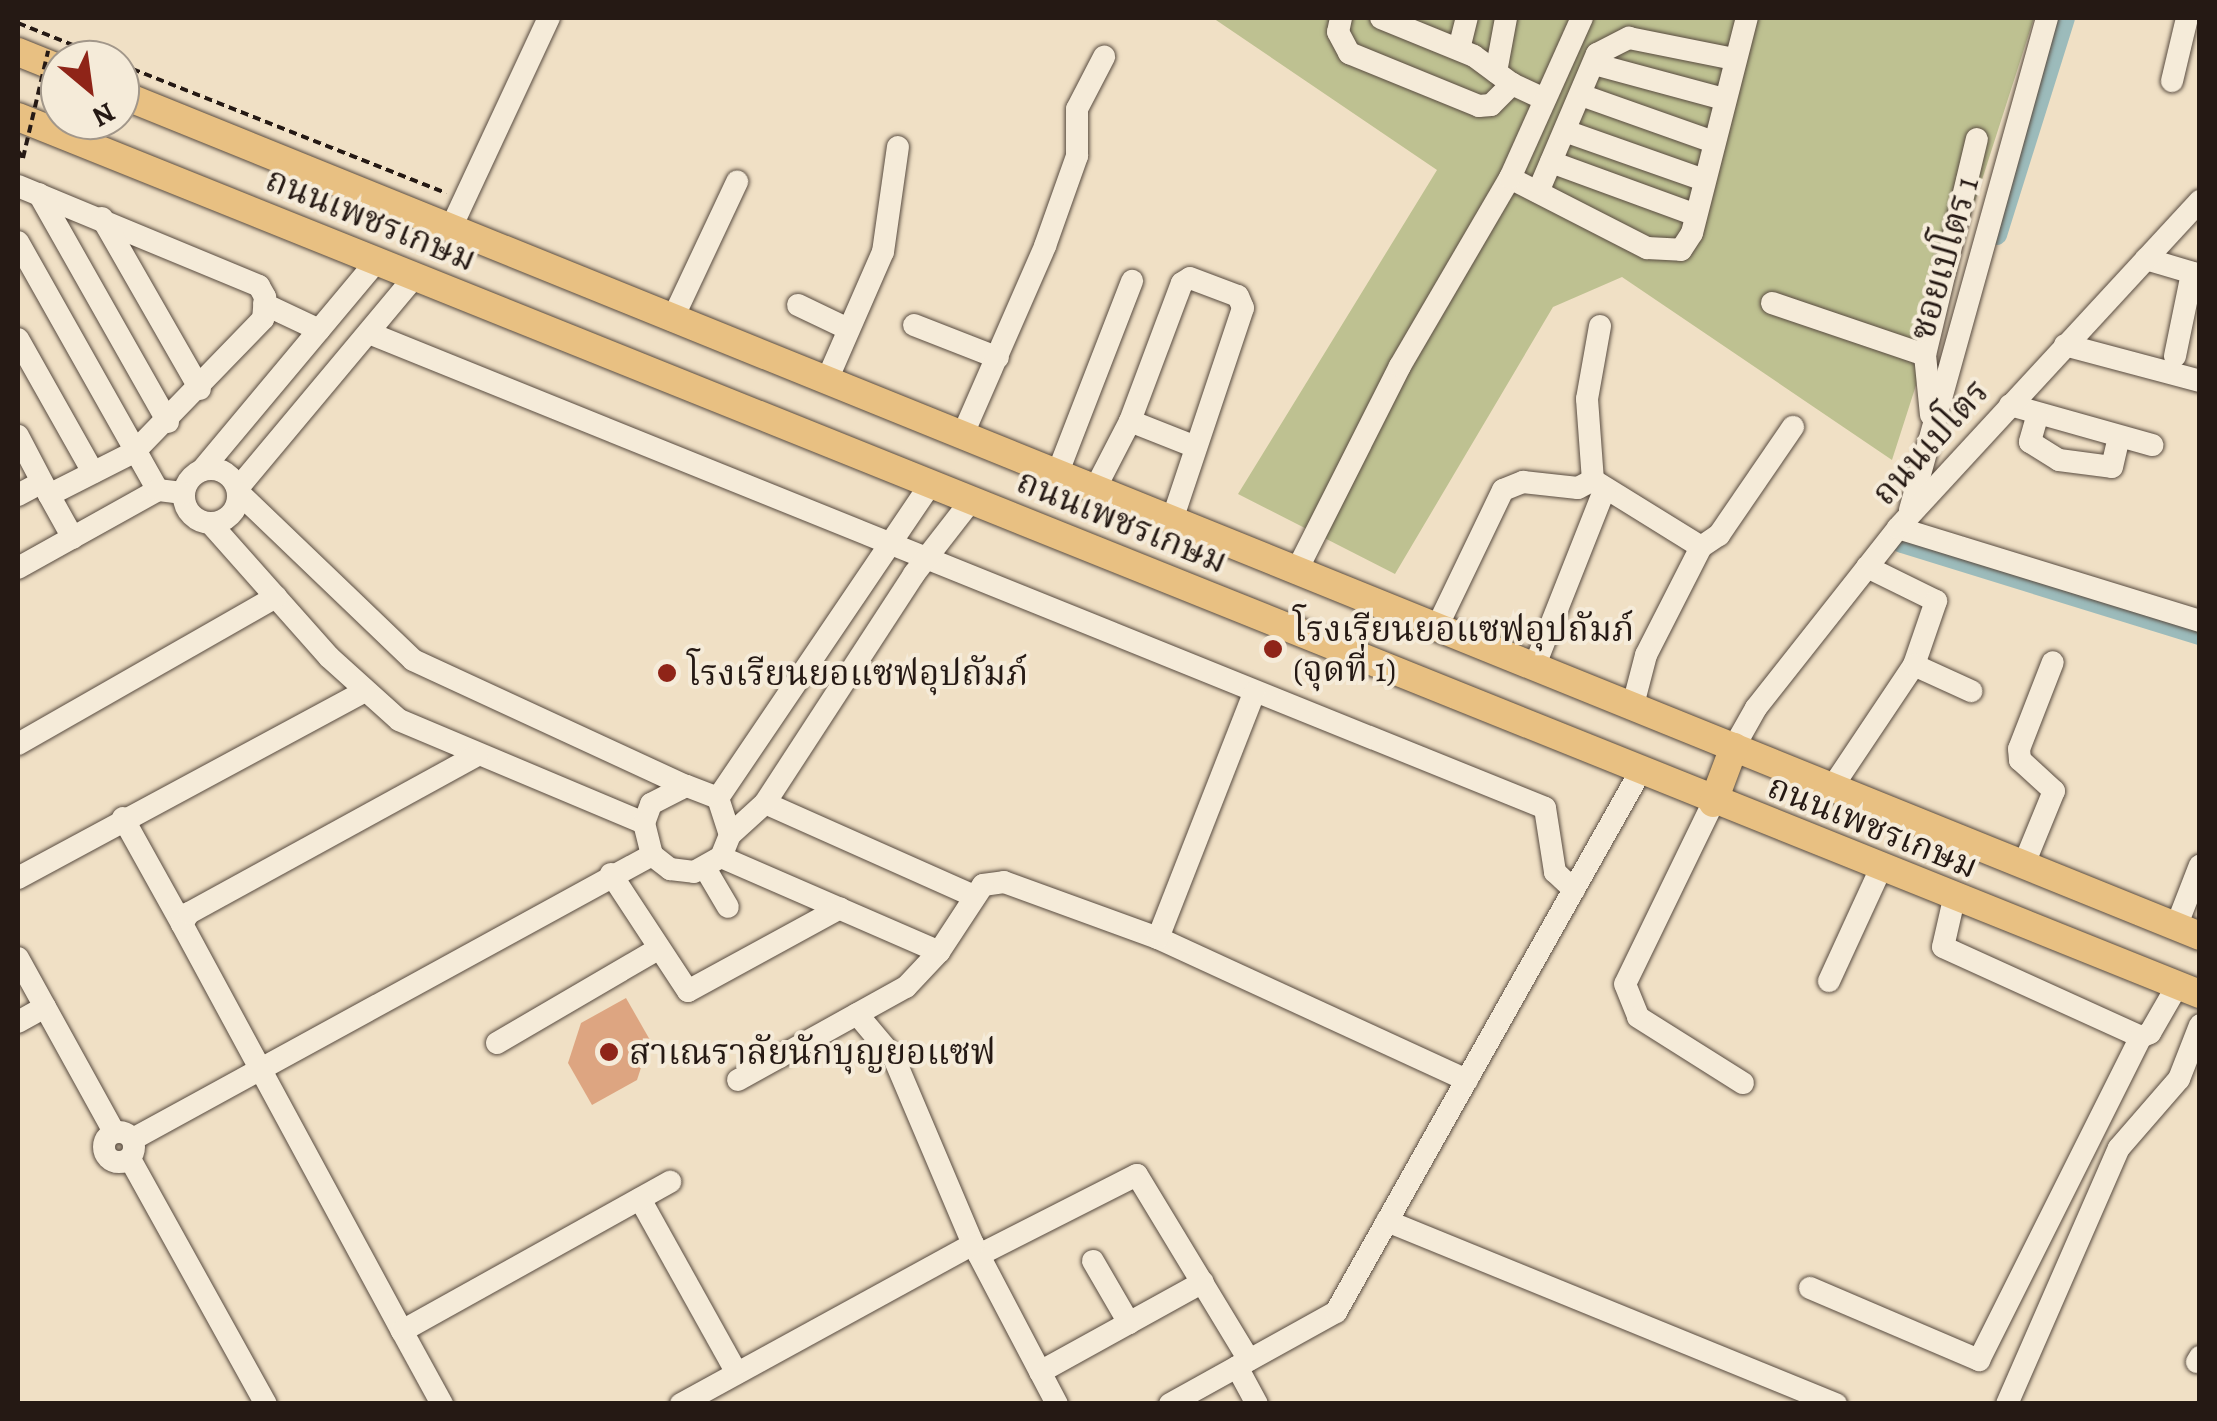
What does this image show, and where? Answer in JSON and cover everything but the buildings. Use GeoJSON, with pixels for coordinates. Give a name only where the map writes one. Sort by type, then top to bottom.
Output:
{"type":"FeatureCollection","features":[{"type":"Feature","properties":{"kind":"main road","name":"ถนนเพชรเกษม"},"geometry":{"type":"LineString","coordinates":[[140,102],[2188,931]]}},
{"type":"Feature","properties":{"kind":"main road","name":"ถนนเพชรเกษม"},"geometry":{"type":"LineString","coordinates":[[18,117],[1713,803],[2188,990]]}},
{"type":"Feature","properties":{"kind":"main road"},"geometry":{"type":"LineString","coordinates":[[1713,803],[1734,748]]}},
{"type":"Feature","properties":{"kind":"street"},"geometry":{"type":"LineString","coordinates":[[450,230],[550,18]]}},
{"type":"Feature","properties":{"kind":"street"},"geometry":{"type":"LineString","coordinates":[[1341,18],[1338,32],[1349,53],[1479,106],[1491,105],[1504,78],[1506,18]]}},
{"type":"Feature","properties":{"kind":"street"},"geometry":{"type":"LineString","coordinates":[[1459,49],[1467,18]]}},
{"type":"Feature","properties":{"kind":"street"},"geometry":{"type":"LineString","coordinates":[[1298,568],[1400,366],[1510,178],[1582,18]]}},
{"type":"Feature","properties":{"kind":"street"},"geometry":{"type":"LineString","coordinates":[[1510,178],[1661,253],[1682,250],[1696,215],[1746,18]]}},
{"type":"Feature","properties":{"kind":"street","name":"ซอยเปโตร 1"},"geometry":{"type":"LineString","coordinates":[[1908,516],[2047,18]]}},
{"type":"Feature","properties":{"kind":"street"},"geometry":{"type":"LineString","coordinates":[[2172,80],[2187,18]]}},
{"type":"Feature","properties":{"kind":"street"},"geometry":{"type":"LineString","coordinates":[[1387,19],[1426,27],[1504,78],[1544,98]]}},
{"type":"Feature","properties":{"kind":"street"},"geometry":{"type":"LineString","coordinates":[[1538,192],[1597,54],[1629,38],[1734,59]]}},
{"type":"Feature","properties":{"kind":"street"},"geometry":{"type":"LineString","coordinates":[[963,434],[998,358],[1077,156],[1077,109],[1104,57]]}},
{"type":"Feature","properties":{"kind":"street"},"geometry":{"type":"LineString","coordinates":[[1594,64],[1724,100]]}},
{"type":"Feature","properties":{"kind":"street"},"geometry":{"type":"LineString","coordinates":[[1581,95],[1714,142]]}},
{"type":"Feature","properties":{"kind":"street"},"geometry":{"type":"LineString","coordinates":[[1564,131],[1704,180]]}},
{"type":"Feature","properties":{"kind":"street"},"geometry":{"type":"LineString","coordinates":[[1932,433],[1925,355],[1977,139]]}},
{"type":"Feature","properties":{"kind":"street"},"geometry":{"type":"LineString","coordinates":[[827,380],[846,328],[883,252],[898,146]]}},
{"type":"Feature","properties":{"kind":"street"},"geometry":{"type":"LineString","coordinates":[[1551,162],[1696,215]]}},
{"type":"Feature","properties":{"kind":"street"},"geometry":{"type":"LineString","coordinates":[[672,320],[737,182]]}},
{"type":"Feature","properties":{"kind":"street"},"geometry":{"type":"LineString","coordinates":[[18,496],[93,472],[134,452],[168,422],[263,319],[264,304],[259,286],[28,190]]}},
{"type":"Feature","properties":{"kind":"street"},"geometry":{"type":"LineString","coordinates":[[28,190],[168,422]]}},
{"type":"Feature","properties":{"kind":"street","name":"ถนนเปโตร"},"geometry":{"type":"LineString","coordinates":[[1734,748],[1756,708],[1908,516],[2200,201]]}},
{"type":"Feature","properties":{"kind":"street"},"geometry":{"type":"LineString","coordinates":[[102,218],[200,388]]}},
{"type":"Feature","properties":{"kind":"street"},"geometry":{"type":"LineString","coordinates":[[18,242],[158,490]]}},
{"type":"Feature","properties":{"kind":"street"},"geometry":{"type":"LineString","coordinates":[[2146,259],[2196,274],[2174,356]]}},
{"type":"Feature","properties":{"kind":"street"},"geometry":{"type":"LineString","coordinates":[[184,493],[375,263]]}},
{"type":"Feature","properties":{"kind":"street"},"geometry":{"type":"LineString","coordinates":[[211,524],[232,515],[238,490],[415,276]]}},
{"type":"Feature","properties":{"kind":"street"},"geometry":{"type":"LineString","coordinates":[[1096,487],[1130,421],[1182,283],[1190,278],[1238,296],[1243,308],[1172,517]]}},
{"type":"Feature","properties":{"kind":"street"},"geometry":{"type":"LineString","coordinates":[[1058,472],[1132,281]]}},
{"type":"Feature","properties":{"kind":"street"},"geometry":{"type":"LineString","coordinates":[[1772,303],[1925,355]]}},
{"type":"Feature","properties":{"kind":"street"},"geometry":{"type":"LineString","coordinates":[[264,304],[364,339],[926,560],[1545,808],[1555,872],[1574,890]]}},
{"type":"Feature","properties":{"kind":"street"},"geometry":{"type":"LineString","coordinates":[[798,305],[846,328]]}},
{"type":"Feature","properties":{"kind":"street"},"geometry":{"type":"LineString","coordinates":[[914,325],[998,358]]}},
{"type":"Feature","properties":{"kind":"street"},"geometry":{"type":"LineString","coordinates":[[1535,664],[1599,484],[1586,399],[1600,326]]}},
{"type":"Feature","properties":{"kind":"street"},"geometry":{"type":"LineString","coordinates":[[18,338],[93,472]]}},
{"type":"Feature","properties":{"kind":"street"},"geometry":{"type":"LineString","coordinates":[[2065,345],[2200,381]]}},
{"type":"Feature","properties":{"kind":"street"},"geometry":{"type":"LineString","coordinates":[[2010,405],[2037,417],[2152,445]]}},
{"type":"Feature","properties":{"kind":"street"},"geometry":{"type":"LineString","coordinates":[[2037,417],[2030,442],[2060,460],[2112,467],[2119,437]]}},
{"type":"Feature","properties":{"kind":"street"},"geometry":{"type":"LineString","coordinates":[[1130,421],[1193,446]]}},
{"type":"Feature","properties":{"kind":"street"},"geometry":{"type":"LineString","coordinates":[[1634,705],[1646,655],[1702,547],[1719,536],[1793,427]]}},
{"type":"Feature","properties":{"kind":"street"},"geometry":{"type":"LineString","coordinates":[[18,436],[73,538]]}},
{"type":"Feature","properties":{"kind":"street"},"geometry":{"type":"LineString","coordinates":[[202,470],[219,470],[413,660],[718,798]]}},
{"type":"Feature","properties":{"kind":"street"},"geometry":{"type":"LineString","coordinates":[[1438,625],[1504,490],[1523,482],[1578,488],[1599,484],[1702,547]]}},
{"type":"Feature","properties":{"kind":"street"},"geometry":{"type":"LineString","coordinates":[[728,907],[719,853],[718,798],[885,545],[930,486]]}},
{"type":"Feature","properties":{"kind":"street"},"geometry":{"type":"LineString","coordinates":[[18,568],[158,490],[184,493]]}},
{"type":"Feature","properties":{"kind":"street"},"geometry":{"type":"LineString","coordinates":[[184,493],[190,515],[211,524],[364,692],[410,727],[644,824]]}},
{"type":"Feature","properties":{"kind":"street"},"geometry":{"type":"LineString","coordinates":[[686,786],[652,804],[644,824],[652,855],[682,872],[719,853],[765,803],[926,560],[970,502]]}},
{"type":"Feature","properties":{"kind":"street"},"geometry":{"type":"LineString","coordinates":[[1908,516],[2200,621]]}},
{"type":"Feature","properties":{"kind":"street"},"geometry":{"type":"LineString","coordinates":[[1833,786],[1914,665],[1936,601],[1867,567]]}},
{"type":"Feature","properties":{"kind":"street"},"geometry":{"type":"LineString","coordinates":[[18,744],[276,597]]}},
{"type":"Feature","properties":{"kind":"street"},"geometry":{"type":"LineString","coordinates":[[2024,864],[2054,790],[2020,760],[2019,749],[2053,662]]}},
{"type":"Feature","properties":{"kind":"street"},"geometry":{"type":"LineString","coordinates":[[1914,665],[1971,691]]}},
{"type":"Feature","properties":{"kind":"street"},"geometry":{"type":"LineString","coordinates":[[18,878],[364,692]]}},
{"type":"Feature","properties":{"kind":"street"},"geometry":{"type":"LineString","coordinates":[[1158,938],[1254,693]]}},
{"type":"Feature","properties":{"kind":"street"},"geometry":{"type":"LineString","coordinates":[[182,924],[189,913],[477,755]]}},
{"type":"Feature","properties":{"kind":"street"},"geometry":{"type":"LineString","coordinates":[[1170,1404],[1336,1312],[1640,772]]}},
{"type":"Feature","properties":{"kind":"street"},"geometry":{"type":"LineString","coordinates":[[765,803],[972,895]]}},
{"type":"Feature","properties":{"kind":"street"},"geometry":{"type":"LineString","coordinates":[[1713,803],[1625,984],[1638,1017],[1742,1082]]}},
{"type":"Feature","properties":{"kind":"street"},"geometry":{"type":"LineString","coordinates":[[124,818],[256,1068],[442,1404]]}},
{"type":"Feature","properties":{"kind":"street"},"geometry":{"type":"LineString","coordinates":[[719,853],[940,952]]}},
{"type":"Feature","properties":{"kind":"street"},"geometry":{"type":"LineString","coordinates":[[125,1143],[652,855]]}},
{"type":"Feature","properties":{"kind":"street"},"geometry":{"type":"LineString","coordinates":[[2188,931],[2200,865]]}},
{"type":"Feature","properties":{"kind":"street"},"geometry":{"type":"LineString","coordinates":[[1829,981],[1880,870]]}},
{"type":"Feature","properties":{"kind":"street"},"geometry":{"type":"LineString","coordinates":[[611,874],[681,986],[695,990],[840,908]]}},
{"type":"Feature","properties":{"kind":"street"},"geometry":{"type":"LineString","coordinates":[[738,1080],[906,988],[940,952],[972,895],[983,884],[1004,882],[1158,938],[1467,1080]]}},
{"type":"Feature","properties":{"kind":"street"},"geometry":{"type":"LineString","coordinates":[[1954,899],[1944,947],[2140,1037]]}},
{"type":"Feature","properties":{"kind":"street"},"geometry":{"type":"LineString","coordinates":[[497,1043],[656,950]]}},
{"type":"Feature","properties":{"kind":"street"},"geometry":{"type":"LineString","coordinates":[[18,958],[125,1143],[266,1404]]}},
{"type":"Feature","properties":{"kind":"street"},"geometry":{"type":"LineString","coordinates":[[1810,1288],[1979,1360],[2140,1037],[2150,1033],[2188,990]]}},
{"type":"Feature","properties":{"kind":"street"},"geometry":{"type":"LineString","coordinates":[[18,1022],[45,1007]]}},
{"type":"Feature","properties":{"kind":"street"},"geometry":{"type":"LineString","coordinates":[[857,1014],[894,1058],[976,1250],[1057,1404]]}},
{"type":"Feature","properties":{"kind":"street"},"geometry":{"type":"LineString","coordinates":[[2007,1404],[2119,1148],[2179,1079],[2200,1025]]}},
{"type":"Feature","properties":{"kind":"street"},"geometry":{"type":"LineString","coordinates":[[681,1404],[976,1250],[1136,1175],[1204,1282],[1243,1364],[1257,1404]]}},
{"type":"Feature","properties":{"kind":"street"},"geometry":{"type":"LineString","coordinates":[[402,1331],[670,1182]]}},
{"type":"Feature","properties":{"kind":"street"},"geometry":{"type":"LineString","coordinates":[[640,1199],[737,1373]]}},
{"type":"Feature","properties":{"kind":"street"},"geometry":{"type":"LineString","coordinates":[[1388,1221],[1836,1404]]}},
{"type":"Feature","properties":{"kind":"street"},"geometry":{"type":"LineString","coordinates":[[1093,1261],[1129,1323]]}},
{"type":"Feature","properties":{"kind":"street"},"geometry":{"type":"LineString","coordinates":[[1040,1372],[1204,1282]]}},
{"type":"Feature","properties":{"kind":"path"},"geometry":{"type":"LineString","coordinates":[[18,23],[60,40]]}},
{"type":"Feature","properties":{"kind":"path"},"geometry":{"type":"LineString","coordinates":[[140,72],[464,200]]}},
{"type":"Feature","properties":{"kind":"path"},"geometry":{"type":"LineString","coordinates":[[18,151],[22,158],[40,103]]}},
{"type":"Feature","properties":{"kind":"green space"},"geometry":{"type":"Polygon","coordinates":[[[1213,18],[2034,18],[1892,460],[1622,277],[1553,307],[1395,574],[1238,494],[1437,170],[1213,18]]]}},
{"type":"Feature","properties":{"kind":"waterway"},"geometry":{"type":"LineString","coordinates":[[1997,235],[2065,18]]}},
{"type":"Feature","properties":{"kind":"waterway"},"geometry":{"type":"LineString","coordinates":[[1910,516],[1902,543],[2200,635]]}},
{"type":"Feature","properties":{"kind":"place","name":"โรงเรียนยอแซฟอุปถัมภ์ (จุดที่ 1)"},"geometry":{"type":"Point","coordinates":[1273,649]}},
{"type":"Feature","properties":{"kind":"place","name":"โรงเรียนยอแซฟอุปถัมภ์"},"geometry":{"type":"Point","coordinates":[667,673]}},
{"type":"Feature","properties":{"kind":"place","name":"สาเณราลัยนักบุญยอแซฟ"},"geometry":{"type":"Point","coordinates":[609,1052]}}]}
